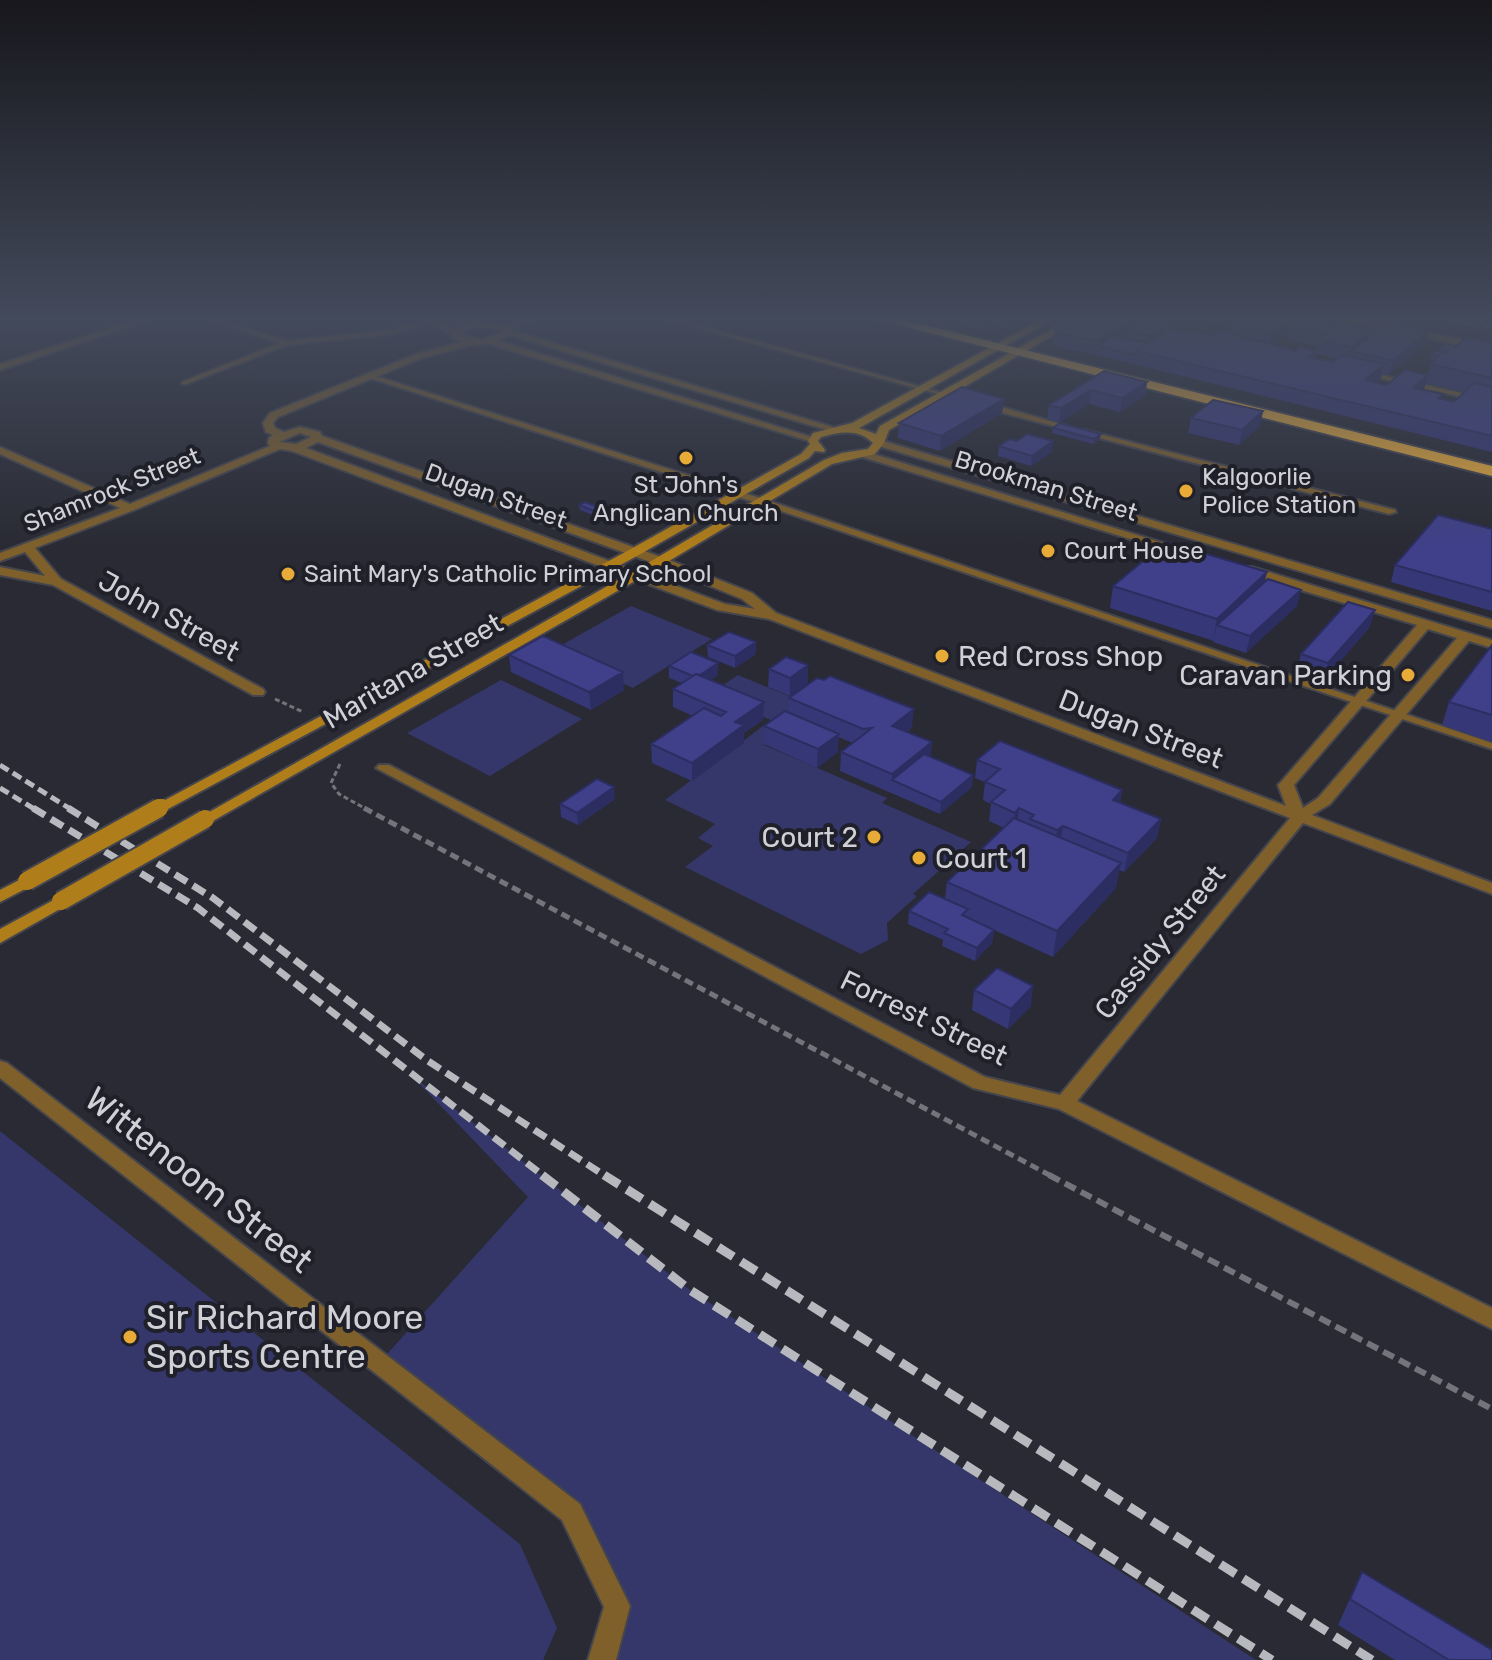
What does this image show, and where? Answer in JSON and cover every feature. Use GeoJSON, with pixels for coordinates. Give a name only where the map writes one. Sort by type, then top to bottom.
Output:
{"type":"FeatureCollection","features":[{"type":"Feature","properties":{"kind":"highway"},"geometry":{"type":"LineString","coordinates":[[1195,394],[1492,471]]}},
{"type":"Feature","properties":{"kind":"highway"},"geometry":{"type":"LineString","coordinates":[[1214,394],[1492,459]]}},
{"type":"Feature","properties":{"kind":"main road"},"geometry":{"type":"LineString","coordinates":[[838,429],[856,425],[910,394]]}},
{"type":"Feature","properties":{"kind":"main road"},"geometry":{"type":"LineString","coordinates":[[838,429],[864,432],[879,442],[884,428],[941,394]]}},
{"type":"Feature","properties":{"kind":"main road","name":"Maritana Street"},"geometry":{"type":"LineString","coordinates":[[0,897],[739,494],[805,456],[814,442],[838,429]]}},
{"type":"Feature","properties":{"kind":"main road"},"geometry":{"type":"LineString","coordinates":[[814,442],[830,454],[858,455]]}},
{"type":"Feature","properties":{"kind":"main road","name":"Maritana Street"},"geometry":{"type":"LineString","coordinates":[[0,937],[638,574],[828,462],[871,452],[879,442]]}},
{"type":"Feature","properties":{"kind":"street"},"geometry":{"type":"LineString","coordinates":[[280,440],[270,430],[268,423],[274,415],[324,394]]}},
{"type":"Feature","properties":{"kind":"street"},"geometry":{"type":"LineString","coordinates":[[661,394],[814,442]]}},
{"type":"Feature","properties":{"kind":"street"},"geometry":{"type":"LineString","coordinates":[[722,394],[838,429]]}},
{"type":"Feature","properties":{"kind":"street","name":"Dugan Street"},"geometry":{"type":"LineString","coordinates":[[280,440],[300,430],[316,434],[317,438],[660,561],[747,596],[772,616]]}},
{"type":"Feature","properties":{"kind":"street"},"geometry":{"type":"LineString","coordinates":[[295,448],[310,444],[317,438]]}},
{"type":"Feature","properties":{"kind":"street","name":"Dugan Street"},"geometry":{"type":"LineString","coordinates":[[280,440],[722,607],[772,616],[1492,889]]}},
{"type":"Feature","properties":{"kind":"street","name":"Shamrock Street"},"geometry":{"type":"LineString","coordinates":[[2,555],[130,508],[280,440]]}},
{"type":"Feature","properties":{"kind":"street","name":"Brookman Street"},"geometry":{"type":"LineString","coordinates":[[879,442],[1492,624]]}},
{"type":"Feature","properties":{"kind":"street"},"geometry":{"type":"LineString","coordinates":[[0,450],[130,508]]}},
{"type":"Feature","properties":{"kind":"street","name":"Brookman Street"},"geometry":{"type":"LineString","coordinates":[[858,455],[1193,554]]}},
{"type":"Feature","properties":{"kind":"street"},"geometry":{"type":"LineString","coordinates":[[924,473],[940,461]]}},
{"type":"Feature","properties":{"kind":"street"},"geometry":{"type":"LineString","coordinates":[[1119,531],[1134,519]]}},
{"type":"Feature","properties":{"kind":"street","name":"John Street"},"geometry":{"type":"LineString","coordinates":[[27,547],[57,582]]}},
{"type":"Feature","properties":{"kind":"street"},"geometry":{"type":"LineString","coordinates":[[1238,567],[1492,644]]}},
{"type":"Feature","properties":{"kind":"street","name":"John Street"},"geometry":{"type":"LineString","coordinates":[[0,571],[57,582],[258,692]]}},
{"type":"Feature","properties":{"kind":"street"},"geometry":{"type":"LineString","coordinates":[[1299,817],[1286,785],[1425,624]]}},
{"type":"Feature","properties":{"kind":"street","name":"Cassidy Street"},"geometry":{"type":"LineString","coordinates":[[1064,1103],[1299,817],[1324,801],[1466,636]]}},
{"type":"Feature","properties":{"kind":"street","name":"Forrest Street"},"geometry":{"type":"LineString","coordinates":[[384,768],[980,1083],[1064,1103],[1492,1319]]}},
{"type":"Feature","properties":{"kind":"street","name":"Wittenoom Street"},"geometry":{"type":"LineString","coordinates":[[0,1068],[571,1512],[617,1606],[602,1660]]}},
{"type":"Feature","properties":{"kind":"lane"},"geometry":{"type":"LineString","coordinates":[[427,394],[739,494],[1492,746]]}},
{"type":"Feature","properties":{"kind":"lane"},"geometry":{"type":"LineString","coordinates":[[944,394],[958,398]]}},
{"type":"Feature","properties":{"kind":"lane"},"geometry":{"type":"LineString","coordinates":[[1459,394],[1492,402]]}},
{"type":"Feature","properties":{"kind":"lane"},"geometry":{"type":"LineString","coordinates":[[988,406],[1392,512]]}},
{"type":"Feature","properties":{"kind":"lane"},"geometry":{"type":"LineString","coordinates":[[1252,572],[1266,558]]}},
{"type":"Feature","properties":{"kind":"path"},"geometry":{"type":"LineString","coordinates":[[258,692],[305,712]]}},
{"type":"Feature","properties":{"kind":"path"},"geometry":{"type":"LineString","coordinates":[[347,760],[337,766],[333,773],[331,783],[339,794],[898,1095],[1492,1409]]}},
{"type":"Feature","properties":{"kind":"shaded area"},"geometry":{"type":"Polygon","coordinates":[[[631,606],[712,639],[633,688],[551,651],[631,606]]]}},
{"type":"Feature","properties":{"kind":"shaded area"},"geometry":{"type":"Polygon","coordinates":[[[738,675],[806,703],[764,745],[887,798],[882,803],[971,842],[913,894],[917,896],[887,923],[888,940],[861,954],[685,867],[713,846],[698,838],[715,824],[665,800],[771,720],[710,694],[738,675]]]}},
{"type":"Feature","properties":{"kind":"shaded area"},"geometry":{"type":"Polygon","coordinates":[[[501,680],[582,719],[490,776],[407,733],[501,680]]]}},
{"type":"Feature","properties":{"kind":"shaded area"},"geometry":{"type":"Polygon","coordinates":[[[411,1075],[690,1290],[1256,1660],[602,1660],[617,1606],[571,1512],[379,1363],[528,1197],[411,1075]]]}},
{"type":"Feature","properties":{"kind":"shaded area","name":"Sir Richard Moore Sports Centre"},"geometry":{"type":"Polygon","coordinates":[[[0,1131],[520,1544],[557,1628],[543,1660],[0,1660],[0,1131]]]}},
{"type":"Feature","properties":{"kind":"building"},"geometry":{"type":"Polygon","coordinates":[[[949,394],[988,394],[1004,399],[941,436],[899,423],[949,394]]]}},
{"type":"Feature","properties":{"kind":"building"},"geometry":{"type":"Polygon","coordinates":[[[1066,394],[1084,394],[1061,408],[1049,405],[1066,394]]]}},
{"type":"Feature","properties":{"kind":"building"},"geometry":{"type":"Polygon","coordinates":[[[1318,394],[1442,394],[1438,398],[1454,402],[1462,394],[1492,394],[1492,436],[1318,394]]]}},
{"type":"Feature","properties":{"kind":"building"},"geometry":{"type":"Polygon","coordinates":[[[1213,400],[1263,411],[1242,430],[1191,418],[1213,400]]]}},
{"type":"Feature","properties":{"kind":"building"},"geometry":{"type":"Polygon","coordinates":[[[1060,423],[1101,434],[1094,439],[1053,428],[1060,423]]]}},
{"type":"Feature","properties":{"kind":"building"},"geometry":{"type":"Polygon","coordinates":[[[1027,434],[1053,441],[1032,456],[999,446],[1010,439],[1017,441],[1027,434]]]}},
{"type":"Feature","properties":{"kind":"building"},"geometry":{"type":"Polygon","coordinates":[[[585,502],[603,509],[597,512],[579,505],[585,502]]]}},
{"type":"Feature","properties":{"kind":"building"},"geometry":{"type":"Polygon","coordinates":[[[1438,515],[1492,529],[1492,592],[1395,565],[1438,515]]]}},
{"type":"Feature","properties":{"kind":"building"},"geometry":{"type":"Polygon","coordinates":[[[1166,542],[1267,572],[1217,619],[1113,586],[1166,542]]]}},
{"type":"Feature","properties":{"kind":"building"},"geometry":{"type":"Polygon","coordinates":[[[1268,579],[1301,590],[1250,636],[1217,625],[1268,579]]]}},
{"type":"Feature","properties":{"kind":"building"},"geometry":{"type":"Polygon","coordinates":[[[1348,602],[1375,610],[1328,663],[1301,654],[1348,602]]]}},
{"type":"Feature","properties":{"kind":"building"},"geometry":{"type":"Polygon","coordinates":[[[729,632],[756,642],[735,656],[707,645],[729,632]]]}},
{"type":"Feature","properties":{"kind":"building"},"geometry":{"type":"Polygon","coordinates":[[[543,636],[623,672],[589,692],[509,655],[543,636]]]}},
{"type":"Feature","properties":{"kind":"building"},"geometry":{"type":"Polygon","coordinates":[[[1492,645],[1492,715],[1449,702],[1492,645]]]}},
{"type":"Feature","properties":{"kind":"building"},"geometry":{"type":"Polygon","coordinates":[[[691,652],[718,663],[693,676],[669,666],[691,652]]]}},
{"type":"Feature","properties":{"kind":"building"},"geometry":{"type":"Polygon","coordinates":[[[786,657],[808,665],[790,678],[769,669],[786,657]]]}},
{"type":"Feature","properties":{"kind":"building"},"geometry":{"type":"Polygon","coordinates":[[[696,674],[764,702],[735,722],[744,725],[692,763],[651,744],[704,708],[721,716],[726,712],[673,689],[696,674]]]}},
{"type":"Feature","properties":{"kind":"building"},"geometry":{"type":"Polygon","coordinates":[[[830,676],[914,709],[892,726],[932,742],[892,774],[841,752],[872,728],[863,729],[789,698],[817,678],[824,680],[830,676]]]}},
{"type":"Feature","properties":{"kind":"building"},"geometry":{"type":"Polygon","coordinates":[[[785,711],[839,734],[818,749],[764,726],[785,711]]]}},
{"type":"Feature","properties":{"kind":"building"},"geometry":{"type":"Polygon","coordinates":[[[1000,741],[1122,790],[1113,800],[1161,819],[1128,853],[1063,826],[1057,830],[1030,819],[1034,815],[1019,808],[1015,813],[991,802],[1005,790],[985,782],[1000,769],[977,760],[1000,741]]]}},
{"type":"Feature","properties":{"kind":"building"},"geometry":{"type":"Polygon","coordinates":[[[924,754],[973,775],[941,802],[892,780],[924,754]]]}},
{"type":"Feature","properties":{"kind":"building"},"geometry":{"type":"Polygon","coordinates":[[[597,779],[614,787],[577,813],[560,804],[597,779]]]}},
{"type":"Feature","properties":{"kind":"building"},"geometry":{"type":"Polygon","coordinates":[[[1014,818],[1121,863],[1057,931],[947,882],[1014,818]]]}},
{"type":"Feature","properties":{"kind":"building"},"geometry":{"type":"Polygon","coordinates":[[[929,892],[968,909],[962,915],[994,930],[977,948],[944,933],[948,929],[909,911],[929,892]]]}},
{"type":"Feature","properties":{"kind":"building"},"geometry":{"type":"Polygon","coordinates":[[[997,968],[1033,986],[1011,1009],[974,990],[997,968]]]}},
{"type":"Feature","properties":{"kind":"building"},"geometry":{"type":"Polygon","coordinates":[[[1362,1572],[1492,1650],[1492,1660],[1449,1660],[1350,1599],[1362,1572]]]}},
{"type":"Feature","properties":{"kind":"railway"},"geometry":{"type":"LineString","coordinates":[[0,765],[72,810]]}},
{"type":"Feature","properties":{"kind":"railway"},"geometry":{"type":"LineString","coordinates":[[0,788],[36,810]]}},
{"type":"Feature","properties":{"kind":"railway"},"geometry":{"type":"LineString","coordinates":[[33,808],[198,908],[545,1177]]}},
{"type":"Feature","properties":{"kind":"railway"},"geometry":{"type":"LineString","coordinates":[[68,808],[213,898],[428,1061],[607,1177]]}},
{"type":"Feature","properties":{"kind":"railway"},"geometry":{"type":"LineString","coordinates":[[542,1175],[690,1290],[1272,1660]]}},
{"type":"Feature","properties":{"kind":"railway"},"geometry":{"type":"LineString","coordinates":[[604,1175],[1372,1660]]}},
{"type":"Feature","properties":{"kind":"place","name":"St John's Anglican Church"},"geometry":{"type":"Point","coordinates":[686,458]}},
{"type":"Feature","properties":{"kind":"place","name":"Kalgoorlie Police Station"},"geometry":{"type":"Point","coordinates":[1186,491]}},
{"type":"Feature","properties":{"kind":"place","name":"Court House"},"geometry":{"type":"Point","coordinates":[1048,551]}},
{"type":"Feature","properties":{"kind":"place","name":"Saint Mary's Catholic Primary School"},"geometry":{"type":"Point","coordinates":[288,574]}},
{"type":"Feature","properties":{"kind":"place","name":"Red Cross Shop"},"geometry":{"type":"Point","coordinates":[942,656]}},
{"type":"Feature","properties":{"kind":"place","name":"Caravan Parking"},"geometry":{"type":"Point","coordinates":[1408,675]}},
{"type":"Feature","properties":{"kind":"place","name":"Court 2"},"geometry":{"type":"Point","coordinates":[874,837]}},
{"type":"Feature","properties":{"kind":"place","name":"Court 1"},"geometry":{"type":"Point","coordinates":[919,858]}},
{"type":"Feature","properties":{"kind":"place","name":"Sir Richard Moore Sports Centre"},"geometry":{"type":"Point","coordinates":[130,1337]}}]}
